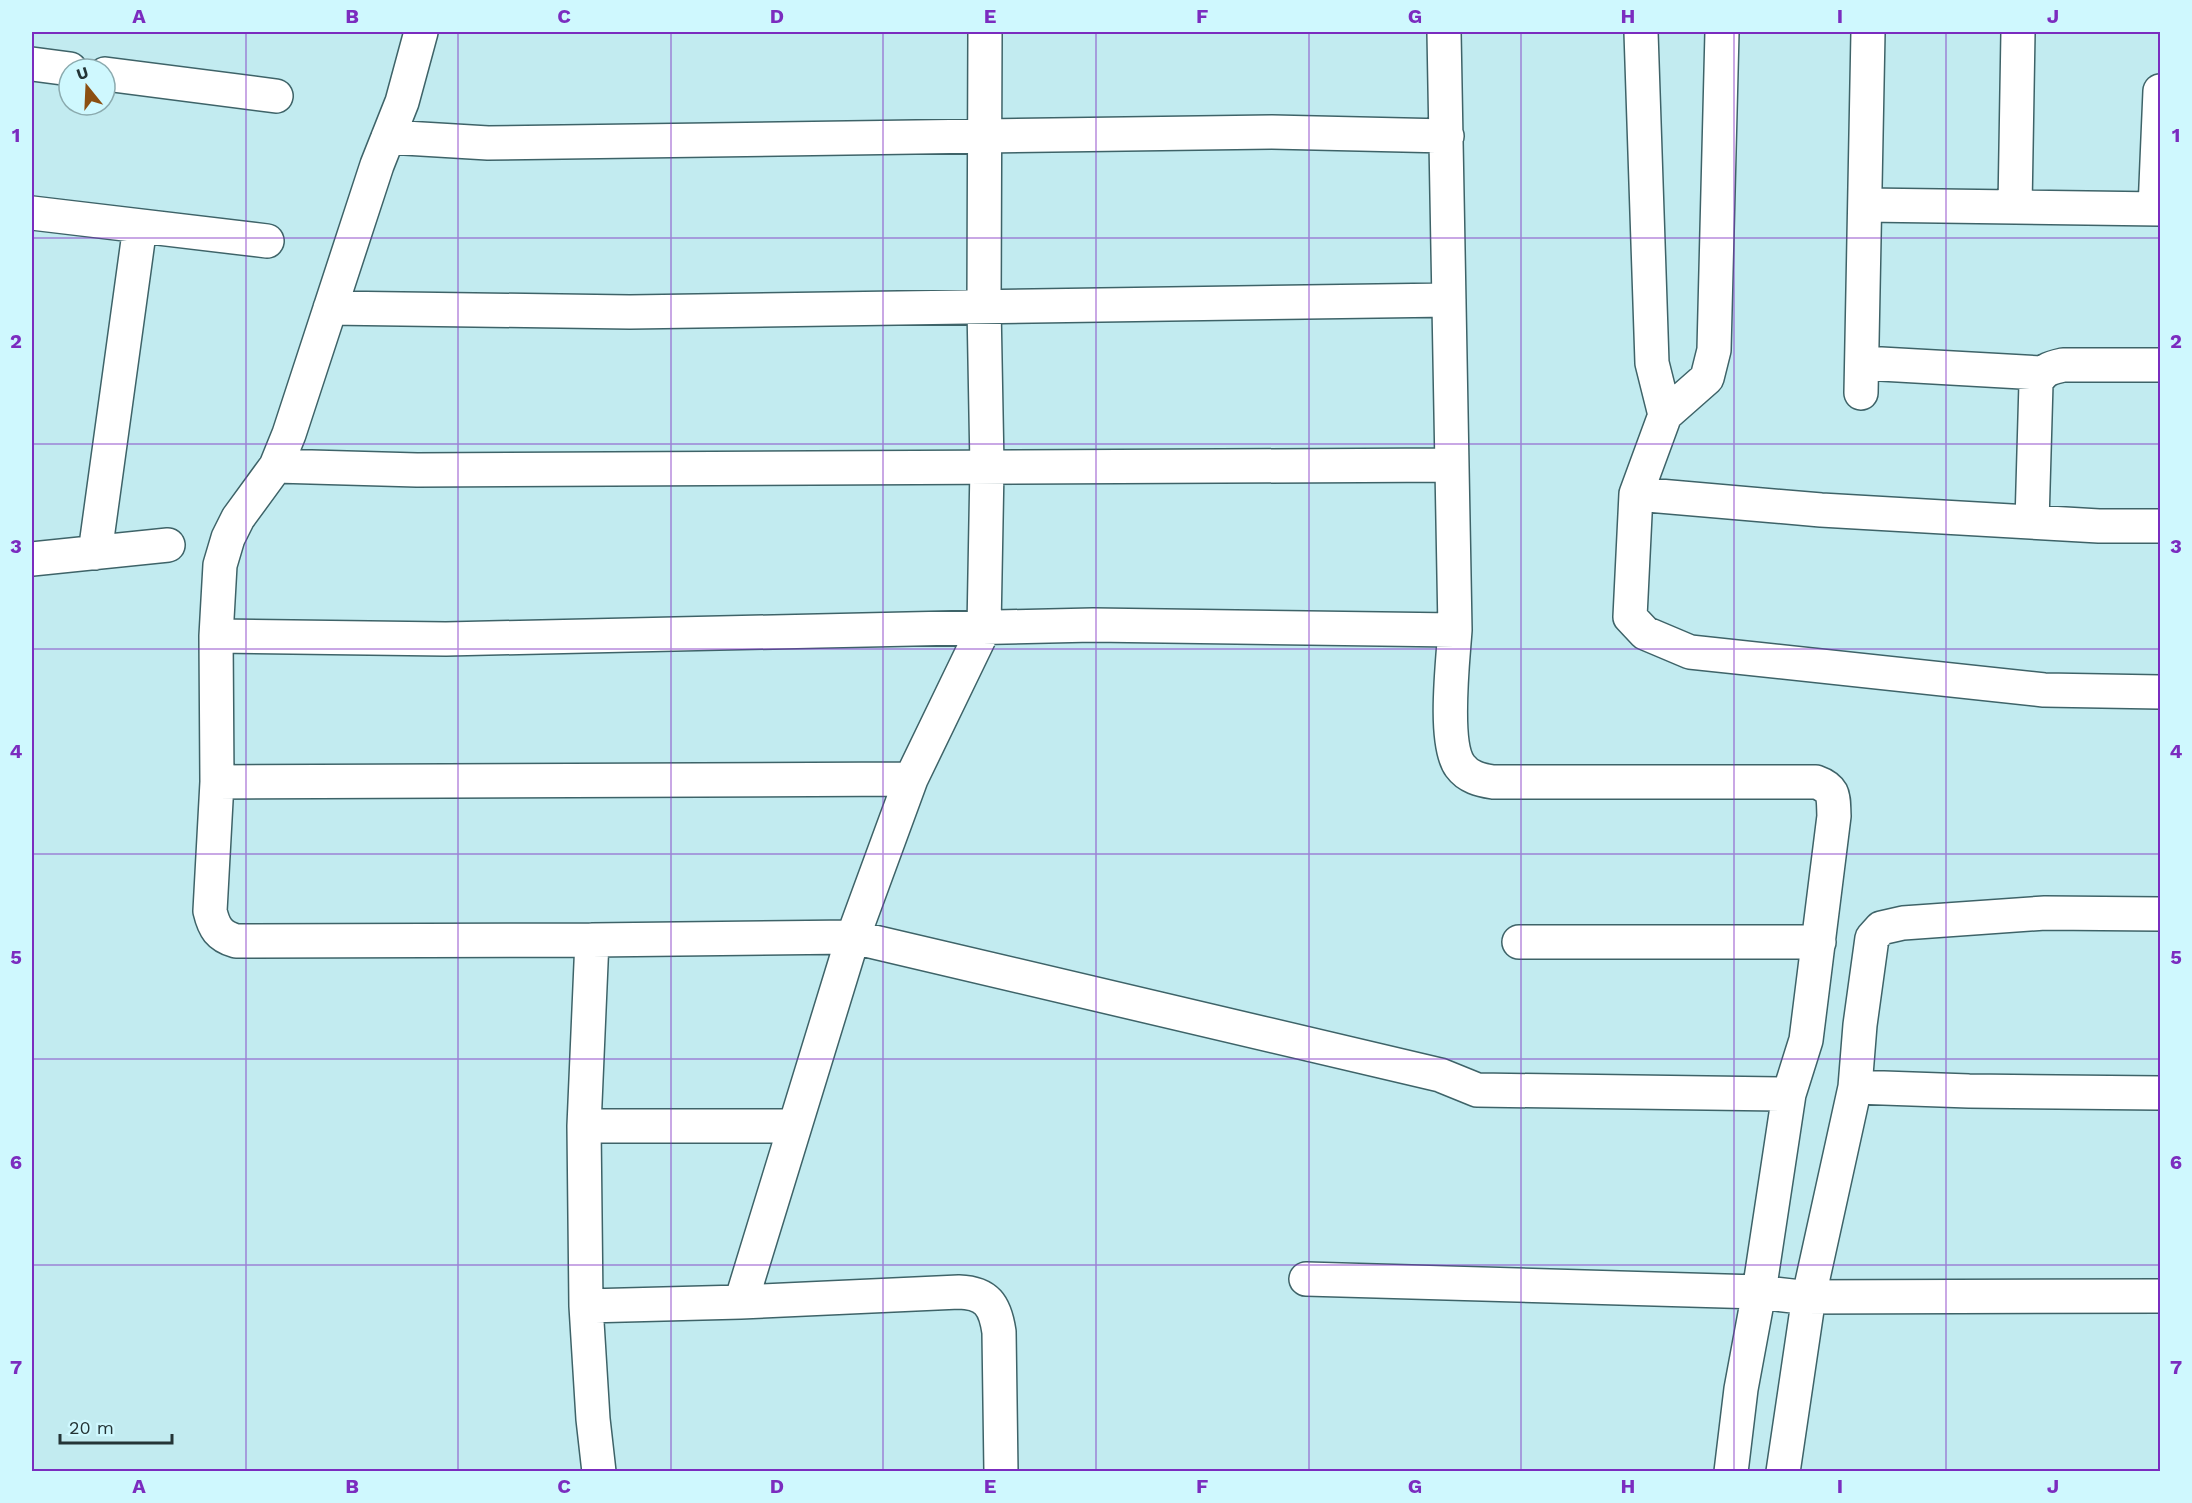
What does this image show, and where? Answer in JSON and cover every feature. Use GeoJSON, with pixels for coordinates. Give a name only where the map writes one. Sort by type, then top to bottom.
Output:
{"type":"FeatureCollection","features":[{"type":"Feature","properties":{"kind":"street"},"geometry":{"type":"LineString","coordinates":[[421,32],[402,102],[377,165],[289,434],[276,466],[238,518],[228,538],[220,565],[216,636],[217,782],[210,911],[215,928],[225,938],[236,941],[853,937],[1440,1075],[1477,1090],[1789,1094]]}},
{"type":"Feature","properties":{"kind":"street"},"geometry":{"type":"LineString","coordinates":[[741,1302],[853,937],[911,779],[984,628],[987,467],[983,136],[985,32]]}},
{"type":"Feature","properties":{"kind":"street"},"geometry":{"type":"LineString","coordinates":[[1444,32],[1455,630],[1450,712],[1452,745],[1458,764],[1478,779],[1493,782],[1816,782],[1827,786],[1832,795],[1834,816],[1806,1040],[1789,1094],[1731,1472]]}},
{"type":"Feature","properties":{"kind":"street"},"geometry":{"type":"LineString","coordinates":[[1641,32],[1652,363],[1665,415]]}},
{"type":"Feature","properties":{"kind":"street"},"geometry":{"type":"LineString","coordinates":[[1722,32],[1714,350],[1707,378],[1665,415],[1636,494],[1630,616],[1645,633],[1690,652],[2044,690],[2160,692]]}},
{"type":"Feature","properties":{"kind":"street"},"geometry":{"type":"LineString","coordinates":[[1868,32],[1862,378],[2041,374]]}},
{"type":"Feature","properties":{"kind":"street"},"geometry":{"type":"LineString","coordinates":[[2015,207],[2018,32]]}},
{"type":"Feature","properties":{"kind":"street"},"geometry":{"type":"LineString","coordinates":[[32,64],[57,67]]}},
{"type":"Feature","properties":{"kind":"street"},"geometry":{"type":"LineString","coordinates":[[117,76],[276,96]]}},
{"type":"Feature","properties":{"kind":"street"},"geometry":{"type":"LineString","coordinates":[[1865,205],[2158,209],[2160,91]]}},
{"type":"Feature","properties":{"kind":"street"},"geometry":{"type":"LineString","coordinates":[[388,137],[488,143],[1272,132],[1446,136]]}},
{"type":"Feature","properties":{"kind":"street"},"geometry":{"type":"LineString","coordinates":[[32,213],[267,241]]}},
{"type":"Feature","properties":{"kind":"street"},"geometry":{"type":"LineString","coordinates":[[95,553],[140,226]]}},
{"type":"Feature","properties":{"kind":"street"},"geometry":{"type":"LineString","coordinates":[[330,308],[630,312],[1449,300]]}},
{"type":"Feature","properties":{"kind":"street"},"geometry":{"type":"LineString","coordinates":[[2032,522],[2036,383],[2041,374],[2049,368],[2063,365],[2160,365]]}},
{"type":"Feature","properties":{"kind":"street"},"geometry":{"type":"LineString","coordinates":[[276,466],[417,470],[1452,465]]}},
{"type":"Feature","properties":{"kind":"street"},"geometry":{"type":"LineString","coordinates":[[1636,494],[1821,510],[2099,526],[2160,526]]}},
{"type":"Feature","properties":{"kind":"street"},"geometry":{"type":"LineString","coordinates":[[32,559],[168,545]]}},
{"type":"Feature","properties":{"kind":"street"},"geometry":{"type":"LineString","coordinates":[[216,636],[446,639],[1093,625],[1455,630]]}},
{"type":"Feature","properties":{"kind":"street"},"geometry":{"type":"LineString","coordinates":[[217,782],[911,779]]}},
{"type":"Feature","properties":{"kind":"street"},"geometry":{"type":"LineString","coordinates":[[1783,1472],[1809,1296],[1855,1087],[1860,1025],[1872,938],[1881,928],[1903,923],[2045,913],[2160,914]]}},
{"type":"Feature","properties":{"kind":"street"},"geometry":{"type":"LineString","coordinates":[[592,940],[584,1126],[586,1306],[599,1472]]}},
{"type":"Feature","properties":{"kind":"street"},"geometry":{"type":"LineString","coordinates":[[1519,942],[1819,942]]}},
{"type":"Feature","properties":{"kind":"street"},"geometry":{"type":"LineString","coordinates":[[1855,1087],[2160,1093]]}},
{"type":"Feature","properties":{"kind":"street"},"geometry":{"type":"LineString","coordinates":[[584,1126],[795,1126]]}},
{"type":"Feature","properties":{"kind":"street"},"geometry":{"type":"LineString","coordinates":[[1306,1279],[1759,1292],[1809,1296],[2160,1296]]}},
{"type":"Feature","properties":{"kind":"street"},"geometry":{"type":"LineString","coordinates":[[586,1306],[741,1302],[959,1292],[979,1294],[996,1314],[999,1332],[1001,1472]]}}]}
